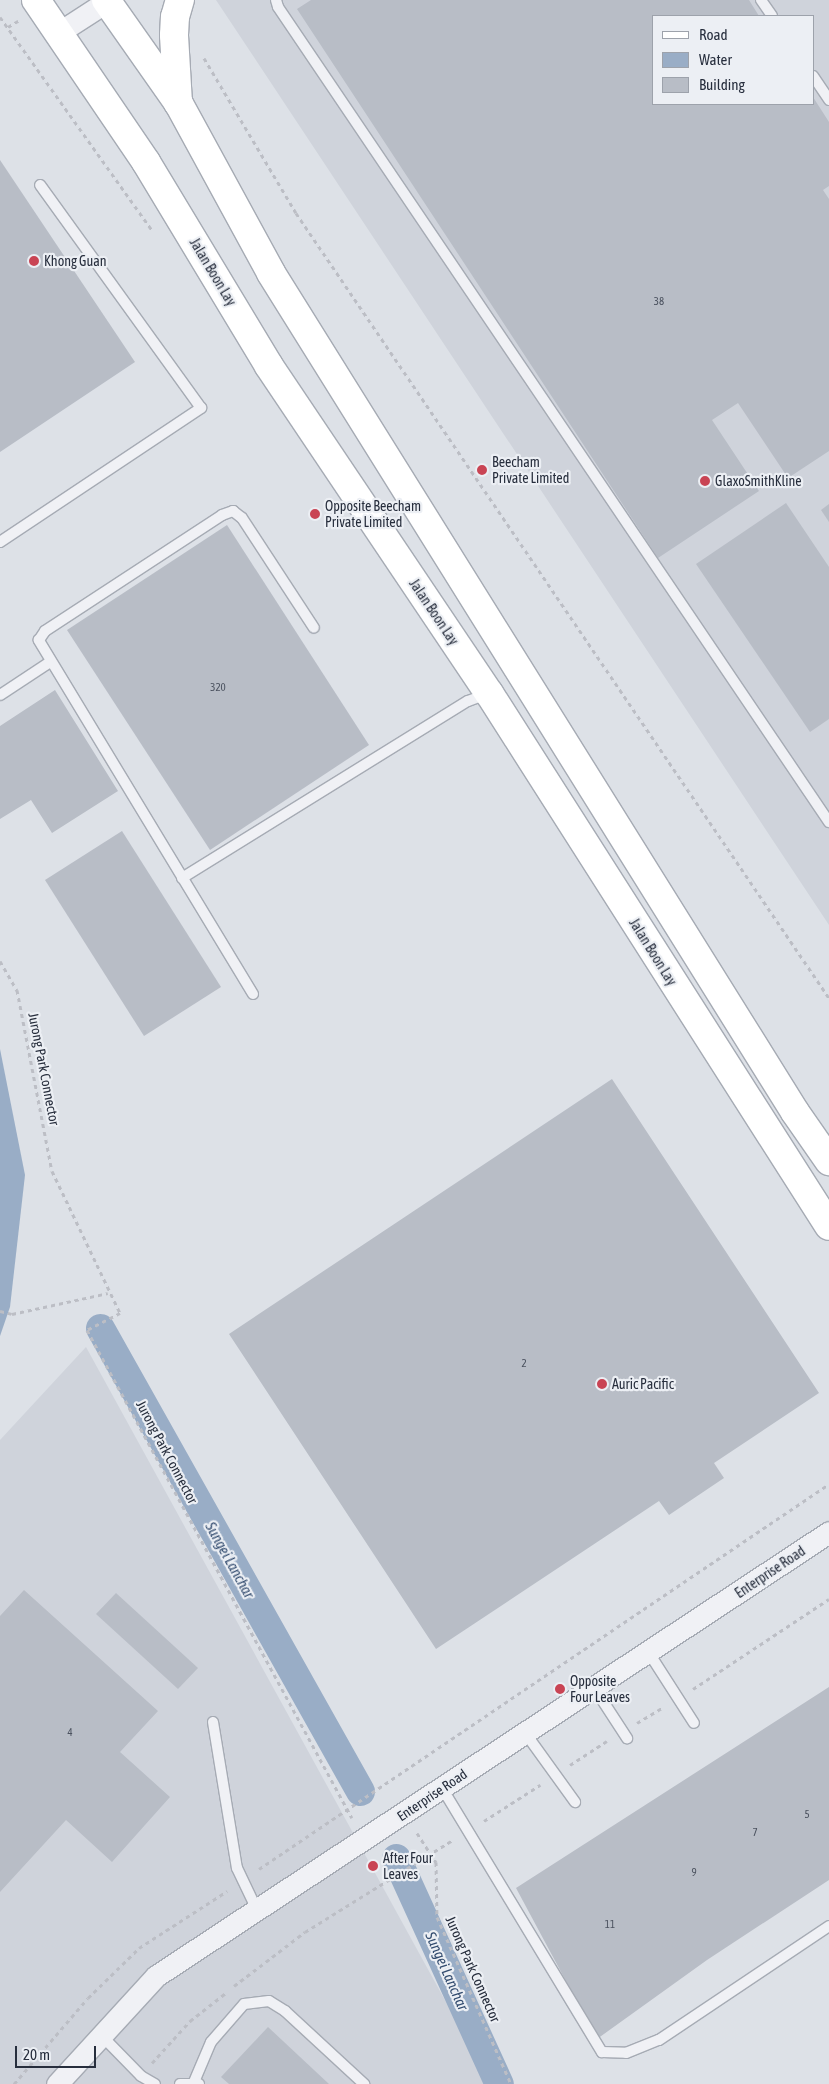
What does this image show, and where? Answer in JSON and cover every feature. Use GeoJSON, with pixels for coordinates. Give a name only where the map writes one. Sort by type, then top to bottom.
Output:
{"type":"FeatureCollection","features":[{"type":"Feature","properties":{"kind":"main road","name":"Jalan Boon Lay"},"geometry":{"type":"LineString","coordinates":[[36,0],[146,162],[269,366],[489,693],[829,1226]]}},
{"type":"Feature","properties":{"kind":"main road"},"geometry":{"type":"LineString","coordinates":[[108,0],[179,104],[270,273],[795,1112],[829,1161]]}},
{"type":"Feature","properties":{"kind":"main road"},"geometry":{"type":"LineString","coordinates":[[179,104],[174,42],[175,17],[180,0]]}},
{"type":"Feature","properties":{"kind":"street"},"geometry":{"type":"LineString","coordinates":[[58,33],[108,0]]}},
{"type":"Feature","properties":{"kind":"street","name":"Enterprise Road"},"geometry":{"type":"LineString","coordinates":[[58,2084],[101,2034],[156,1976],[649,1653],[829,1532]]}},
{"type":"Feature","properties":{"kind":"lane"},"geometry":{"type":"LineString","coordinates":[[276,0],[278,7],[829,822]]}},
{"type":"Feature","properties":{"kind":"lane"},"geometry":{"type":"LineString","coordinates":[[761,0],[771,15]]}},
{"type":"Feature","properties":{"kind":"lane"},"geometry":{"type":"LineString","coordinates":[[814,78],[829,100]]}},
{"type":"Feature","properties":{"kind":"lane"},"geometry":{"type":"LineString","coordinates":[[0,542],[202,408],[40,185]]}},
{"type":"Feature","properties":{"kind":"lane"},"geometry":{"type":"LineString","coordinates":[[253,994],[50,662],[39,640],[44,631],[230,512],[242,518],[314,628]]}},
{"type":"Feature","properties":{"kind":"lane"},"geometry":{"type":"LineString","coordinates":[[0,695],[50,662]]}},
{"type":"Feature","properties":{"kind":"lane"},"geometry":{"type":"LineString","coordinates":[[182,878],[468,701],[489,693]]}},
{"type":"Feature","properties":{"kind":"lane"},"geometry":{"type":"LineString","coordinates":[[649,1653],[694,1723]]}},
{"type":"Feature","properties":{"kind":"lane"},"geometry":{"type":"LineString","coordinates":[[595,1688],[627,1738]]}},
{"type":"Feature","properties":{"kind":"lane"},"geometry":{"type":"LineString","coordinates":[[213,1722],[237,1868],[257,1910]]}},
{"type":"Feature","properties":{"kind":"lane"},"geometry":{"type":"LineString","coordinates":[[526,1734],[575,1802]]}},
{"type":"Feature","properties":{"kind":"lane"},"geometry":{"type":"LineString","coordinates":[[442,1788],[602,2052],[626,2054],[659,2040],[829,1926]]}},
{"type":"Feature","properties":{"kind":"lane"},"geometry":{"type":"LineString","coordinates":[[180,2084],[196,2083],[211,2042],[244,2004],[269,2001],[285,2011],[364,2084]]}},
{"type":"Feature","properties":{"kind":"lane"},"geometry":{"type":"LineString","coordinates":[[101,2034],[141,2076],[155,2084]]}},
{"type":"Feature","properties":{"kind":"path"},"geometry":{"type":"LineString","coordinates":[[0,17],[8,27]]}},
{"type":"Feature","properties":{"kind":"path"},"geometry":{"type":"LineString","coordinates":[[203,56],[296,213],[829,998]]}},
{"type":"Feature","properties":{"kind":"path","name":"Jurong Park Connector"},"geometry":{"type":"LineString","coordinates":[[0,961],[16,990],[52,1171],[108,1293],[120,1314],[88,1330],[348,1809],[385,1785],[471,1723],[829,1484]]}},
{"type":"Feature","properties":{"kind":"path"},"geometry":{"type":"LineString","coordinates":[[0,1311],[12,1314],[108,1293]]}},
{"type":"Feature","properties":{"kind":"path","name":"Jurong Park Connector"},"geometry":{"type":"LineString","coordinates":[[417,1833],[436,1862],[437,1917],[512,2084]]}},
{"type":"Feature","properties":{"kind":"path"},"geometry":{"type":"LineString","coordinates":[[353,1901],[411,1864]]}},
{"type":"Feature","properties":{"kind":"shaded area","name":"GlaxoSmithKline"},"geometry":{"type":"Polygon","coordinates":[[[216,0],[829,0],[829,925],[216,0]]]}},
{"type":"Feature","properties":{"kind":"shaded area"},"geometry":{"type":"Polygon","coordinates":[[[86,1347],[491,2084],[0,2084],[0,1440],[86,1347]]]}},
{"type":"Feature","properties":{"kind":"water"},"geometry":{"type":"Polygon","coordinates":[[[0,1049],[25,1175],[10,1307],[0,1336],[0,1049]]]}},
{"type":"Feature","properties":{"kind":"building","name":"GlaxoSmithKline"},"geometry":{"type":"Polygon","coordinates":[[[311,0],[749,0],[758,15],[652,15],[652,105],[814,105],[814,99],[829,122],[829,186],[823,190],[829,199],[829,451],[788,478],[738,403],[712,420],[759,491],[658,558],[297,9],[311,0]]]}},
{"type":"Feature","properties":{"kind":"building","name":"Khong Guan"},"geometry":{"type":"Polygon","coordinates":[[[0,160],[135,362],[0,452],[0,160]]]}},
{"type":"Feature","properties":{"kind":"building"},"geometry":{"type":"Polygon","coordinates":[[[786,503],[829,567],[829,719],[810,732],[696,564],[786,503]]]}},
{"type":"Feature","properties":{"kind":"building"},"geometry":{"type":"Polygon","coordinates":[[[829,504],[829,522],[821,510],[829,504]]]}},
{"type":"Feature","properties":{"kind":"building"},"geometry":{"type":"Polygon","coordinates":[[[227,525],[369,745],[210,850],[67,630],[227,525]]]}},
{"type":"Feature","properties":{"kind":"building"},"geometry":{"type":"Polygon","coordinates":[[[55,690],[118,791],[52,833],[31,800],[0,819],[0,726],[55,690]]]}},
{"type":"Feature","properties":{"kind":"building"},"geometry":{"type":"Polygon","coordinates":[[[122,831],[221,987],[144,1036],[45,880],[122,831]]]}},
{"type":"Feature","properties":{"kind":"building"},"geometry":{"type":"Polygon","coordinates":[[[612,1079],[819,1393],[714,1463],[724,1478],[669,1515],[659,1501],[436,1649],[229,1334],[612,1079]]]}},
{"type":"Feature","properties":{"kind":"building"},"geometry":{"type":"Polygon","coordinates":[[[24,1590],[158,1711],[120,1752],[170,1797],[112,1862],[66,1820],[0,1892],[0,1616],[24,1590]]]}},
{"type":"Feature","properties":{"kind":"building"},"geometry":{"type":"Polygon","coordinates":[[[116,1593],[198,1668],[178,1689],[96,1614],[116,1593]]]}},
{"type":"Feature","properties":{"kind":"building"},"geometry":{"type":"Polygon","coordinates":[[[829,1687],[829,1880],[707,1960],[597,2039],[516,1888],[829,1687]]]}},
{"type":"Feature","properties":{"kind":"building"},"geometry":{"type":"Polygon","coordinates":[[[268,2027],[329,2084],[229,2084],[221,2077],[268,2027]]]}},
{"type":"Feature","properties":{"kind":"waterway","name":"Sungei Lanchar"},"geometry":{"type":"LineString","coordinates":[[100,1328],[360,1791]]}},
{"type":"Feature","properties":{"kind":"waterway","name":"Sungei Lanchar"},"geometry":{"type":"LineString","coordinates":[[396,1858],[499,2084]]}},
{"type":"Feature","properties":{"kind":"place","name":"Khong Guan"},"geometry":{"type":"Point","coordinates":[34,261]}},
{"type":"Feature","properties":{"kind":"place","name":"Beecham Private Limited"},"geometry":{"type":"Point","coordinates":[482,470]}},
{"type":"Feature","properties":{"kind":"place","name":"GlaxoSmithKline"},"geometry":{"type":"Point","coordinates":[705,481]}},
{"type":"Feature","properties":{"kind":"place","name":"Opposite Beecham Private Limited"},"geometry":{"type":"Point","coordinates":[315,514]}},
{"type":"Feature","properties":{"kind":"place","name":"Auric Pacific"},"geometry":{"type":"Point","coordinates":[602,1384]}},
{"type":"Feature","properties":{"kind":"place","name":"Opposite Four Leaves"},"geometry":{"type":"Point","coordinates":[560,1689]}},
{"type":"Feature","properties":{"kind":"place","name":"After Four Leaves"},"geometry":{"type":"Point","coordinates":[373,1866]}}]}
